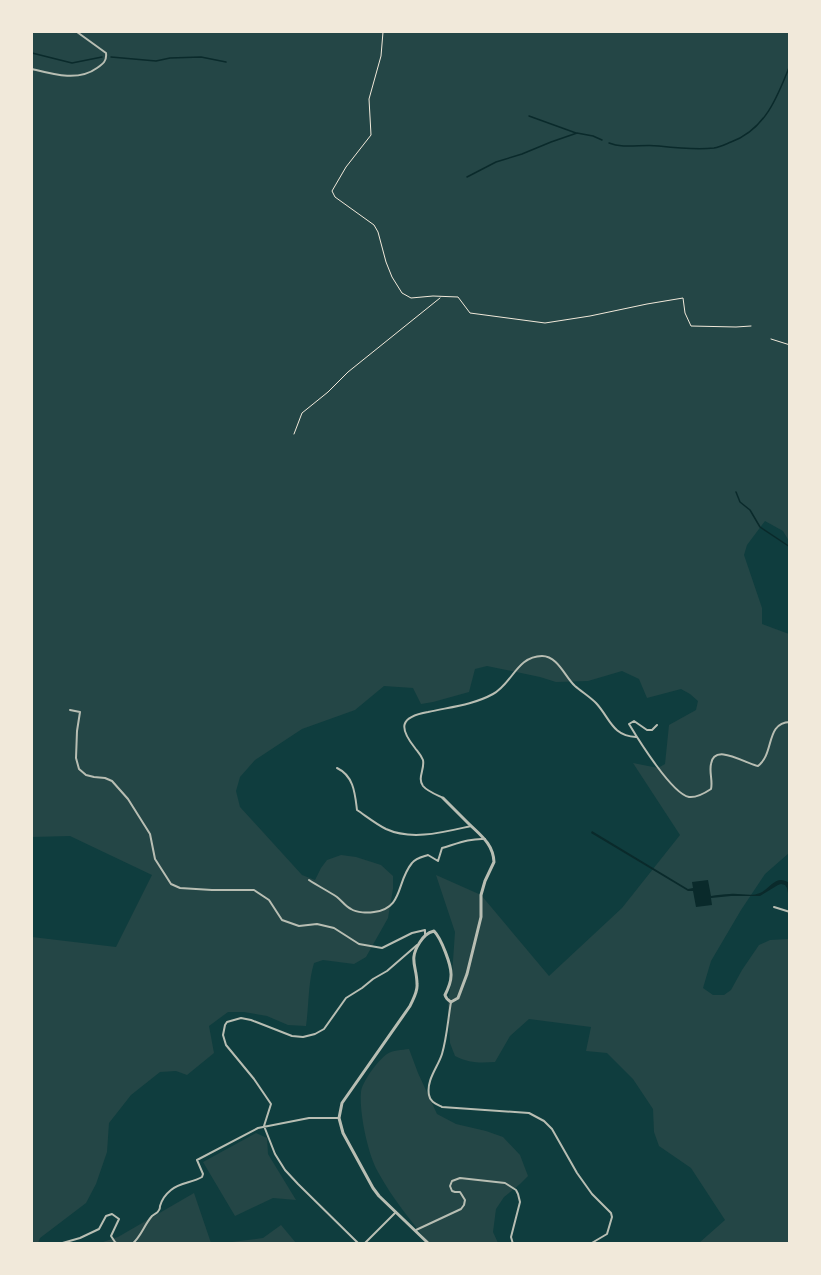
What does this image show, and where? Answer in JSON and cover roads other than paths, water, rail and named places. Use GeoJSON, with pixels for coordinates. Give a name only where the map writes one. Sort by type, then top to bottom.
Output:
{"type":"FeatureCollection","features":[{"type":"Feature","properties":{"kind":"street"},"geometry":{"type":"LineString","coordinates":[[32,69],[76,76],[94,71],[106,59],[106,53],[77,32]]}},
{"type":"Feature","properties":{"kind":"street"},"geometry":{"type":"LineString","coordinates":[[451,1002],[458,998],[467,974],[481,917],[481,895],[494,862],[493,853],[485,839],[443,798],[424,788],[421,780],[423,761],[404,732],[406,722],[420,713],[470,703],[496,693],[524,662],[547,656],[574,685],[597,704],[615,730],[630,737],[636,737]]}},
{"type":"Feature","properties":{"kind":"street"},"geometry":{"type":"LineString","coordinates":[[70,710],[80,712],[76,758],[79,769],[86,775],[105,778],[112,782],[128,799],[150,834],[155,859],[171,884],[180,888],[254,890],[269,900],[282,920],[299,926],[317,924],[334,928],[359,944],[382,948],[412,933],[425,930],[413,957],[417,983],[416,995],[342,1103],[339,1118],[343,1133],[373,1188],[429,1244]]}},
{"type":"Feature","properties":{"kind":"street"},"geometry":{"type":"LineString","coordinates":[[657,725],[652,730],[647,730],[634,721],[629,724],[661,771],[687,796],[692,797],[711,789],[713,757],[719,754],[729,755],[758,766],[766,759],[774,729],[782,723],[789,722]]}},
{"type":"Feature","properties":{"kind":"street"},"geometry":{"type":"LineString","coordinates":[[337,768],[343,771],[354,787],[357,810],[386,829],[415,835],[441,833],[471,825]]}},
{"type":"Feature","properties":{"kind":"street"},"geometry":{"type":"LineString","coordinates":[[309,880],[350,909],[371,913],[384,910],[393,903],[404,876],[416,859],[428,855],[438,861],[442,848],[485,839]]}},
{"type":"Feature","properties":{"kind":"street"},"geometry":{"type":"LineString","coordinates":[[774,907],[789,912]]}},
{"type":"Feature","properties":{"kind":"street"},"geometry":{"type":"LineString","coordinates":[[424,936],[434,931],[442,945],[451,975],[445,994],[451,1002]]}},
{"type":"Feature","properties":{"kind":"street"},"geometry":{"type":"LineString","coordinates":[[359,1244],[285,1170],[275,1155],[264,1126],[271,1104],[226,1045],[223,1035],[225,1025],[227,1022],[241,1018],[292,1036],[303,1037],[315,1034],[324,1029],[346,998],[387,971],[419,944]]}},
{"type":"Feature","properties":{"kind":"street"},"geometry":{"type":"LineString","coordinates":[[451,1002],[442,1054],[430,1084],[431,1100],[442,1107],[529,1113],[544,1121],[552,1129],[592,1194],[611,1213],[612,1217],[606,1234],[590,1244]]}},
{"type":"Feature","properties":{"kind":"street"},"geometry":{"type":"LineString","coordinates":[[132,1244],[160,1209],[163,1198],[170,1191],[178,1185],[202,1177],[203,1174],[197,1160],[264,1126],[309,1119],[339,1118]]}},
{"type":"Feature","properties":{"kind":"street"},"geometry":{"type":"LineString","coordinates":[[416,1230],[461,1209],[464,1205],[463,1195],[452,1191],[450,1186],[452,1181],[460,1178],[505,1183],[516,1190],[520,1202],[511,1236],[513,1244]]}},
{"type":"Feature","properties":{"kind":"street"},"geometry":{"type":"LineString","coordinates":[[364,1244],[396,1212]]}},
{"type":"Feature","properties":{"kind":"street"},"geometry":{"type":"LineString","coordinates":[[59,1244],[99,1229],[106,1216],[112,1214],[119,1219],[111,1236],[118,1244]]}},
{"type":"Feature","properties":{"kind":"waterway"},"geometry":{"type":"LineString","coordinates":[[32,53],[72,63],[102,57]]}},
{"type":"Feature","properties":{"kind":"waterway"},"geometry":{"type":"LineString","coordinates":[[111,57],[156,61],[201,57],[226,62]]}},
{"type":"Feature","properties":{"kind":"waterway"},"geometry":{"type":"LineString","coordinates":[[609,143],[621,146],[700,149],[716,148],[743,137],[769,111],[790,65]]}},
{"type":"Feature","properties":{"kind":"waterway"},"geometry":{"type":"LineString","coordinates":[[529,116],[576,133]]}},
{"type":"Feature","properties":{"kind":"waterway"},"geometry":{"type":"LineString","coordinates":[[467,177],[496,162],[577,133],[602,140]]}},
{"type":"Feature","properties":{"kind":"waterway"},"geometry":{"type":"LineString","coordinates":[[736,492],[740,502],[750,510],[760,527],[790,547]]}}]}
